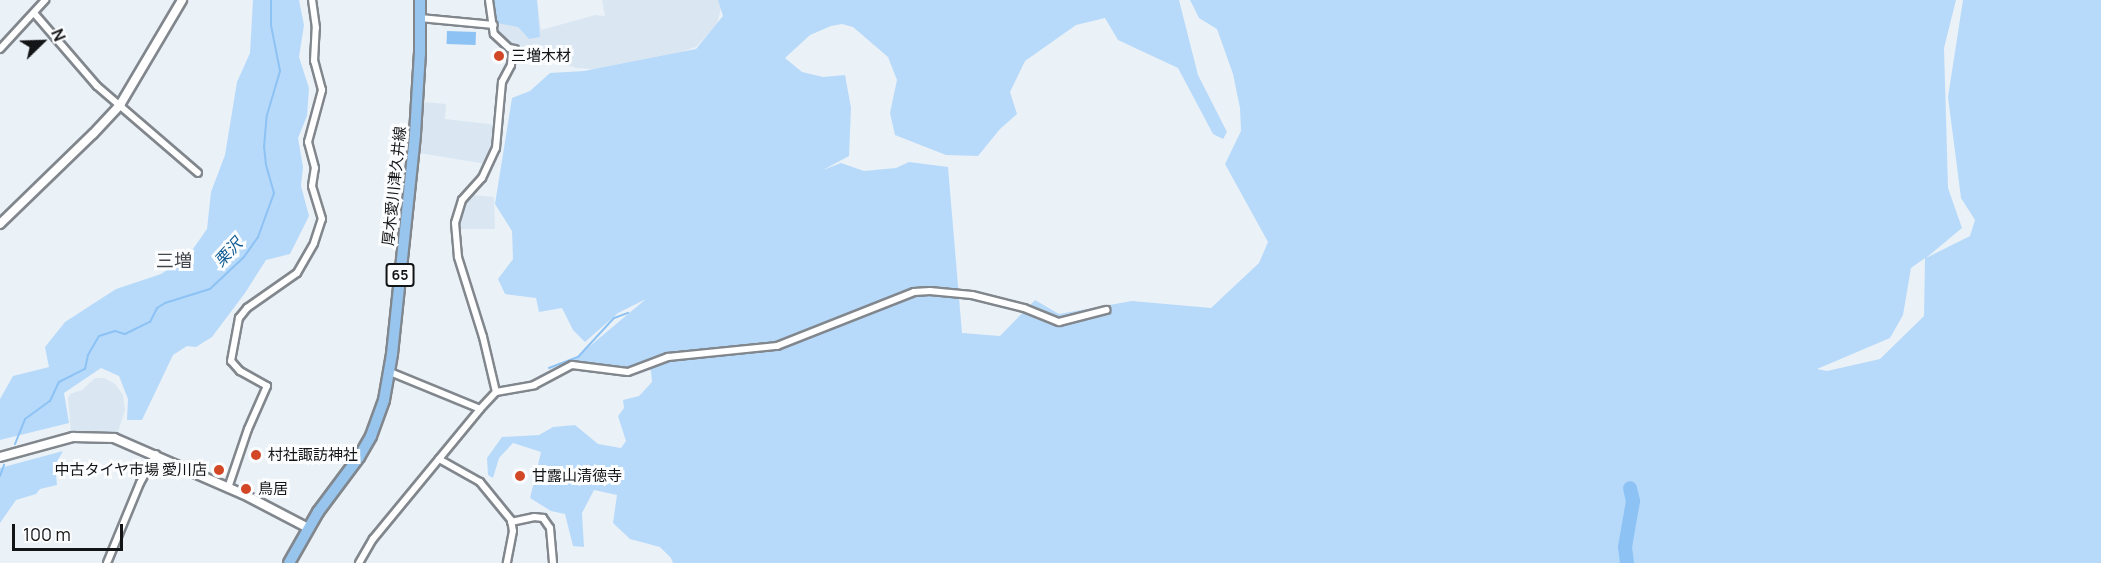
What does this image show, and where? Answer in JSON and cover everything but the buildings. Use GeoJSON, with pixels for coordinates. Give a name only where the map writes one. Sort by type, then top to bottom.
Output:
{"type":"FeatureCollection","features":[{"type":"Feature","properties":{"kind":"main road","name":"厚木愛川津久井線"},"geometry":{"type":"LineString","coordinates":[[290,563],[308,528],[353,467],[368,442],[381,410],[390,372],[416,117],[420,0]]}},
{"type":"Feature","properties":{"kind":"street"},"geometry":{"type":"LineString","coordinates":[[0,49],[45,0]]}},
{"type":"Feature","properties":{"kind":"street"},"geometry":{"type":"LineString","coordinates":[[0,224],[120,105],[182,0]]}},
{"type":"Feature","properties":{"kind":"street"},"geometry":{"type":"LineString","coordinates":[[228,488],[248,429],[267,386],[240,371],[231,361],[239,318],[247,308],[297,273],[314,243],[322,219],[312,186],[315,165],[308,142],[322,90],[314,62],[316,28],[312,0]]}},
{"type":"Feature","properties":{"kind":"street"},"geometry":{"type":"LineString","coordinates":[[489,0],[494,34],[514,49],[511,65],[502,82],[496,148],[483,178],[462,200],[455,224],[458,257],[483,337],[496,392]]}},
{"type":"Feature","properties":{"kind":"street"},"geometry":{"type":"LineString","coordinates":[[34,13],[97,86],[198,173]]}},
{"type":"Feature","properties":{"kind":"street"},"geometry":{"type":"LineString","coordinates":[[420,18],[494,26]]}},
{"type":"Feature","properties":{"kind":"street"},"geometry":{"type":"LineString","coordinates":[[360,563],[372,539],[496,392],[534,385],[572,365],[628,372],[668,357],[777,345],[914,292],[930,291],[972,295],[1024,308],[1059,322],[1106,310]]}},
{"type":"Feature","properties":{"kind":"street"},"geometry":{"type":"LineString","coordinates":[[390,372],[480,409]]}},
{"type":"Feature","properties":{"kind":"street"},"geometry":{"type":"LineString","coordinates":[[0,457],[84,436],[114,438],[156,454],[308,528]]}},
{"type":"Feature","properties":{"kind":"street"},"geometry":{"type":"LineString","coordinates":[[107,563],[140,483],[156,454]]}},
{"type":"Feature","properties":{"kind":"street"},"geometry":{"type":"LineString","coordinates":[[439,459],[480,482],[511,522],[507,563]]}},
{"type":"Feature","properties":{"kind":"street"},"geometry":{"type":"LineString","coordinates":[[511,522],[534,517],[543,518],[550,528],[553,563]]}},
{"type":"Feature","properties":{"kind":"shaded area"},"geometry":{"type":"Polygon","coordinates":[[[253,0],[299,0],[304,25],[299,57],[309,88],[307,116],[298,138],[303,167],[301,186],[309,216],[290,254],[266,260],[212,337],[196,347],[187,346],[173,355],[142,420],[127,420],[128,399],[119,376],[101,368],[64,393],[69,423],[0,440],[0,399],[13,376],[49,367],[45,347],[65,322],[116,289],[161,274],[188,256],[207,229],[211,192],[225,155],[237,82],[250,53],[253,0]]]}},
{"type":"Feature","properties":{"kind":"shaded area"},"geometry":{"type":"Polygon","coordinates":[[[492,0],[537,0],[541,30],[595,15],[605,16],[602,0],[721,0],[722,4],[717,24],[696,47],[623,71],[576,68],[507,43],[497,34],[492,0]]]}},
{"type":"Feature","properties":{"kind":"shaded area"},"geometry":{"type":"Polygon","coordinates":[[[492,0],[537,0],[540,37],[529,39],[518,27],[497,23],[492,0]]]}},
{"type":"Feature","properties":{"kind":"shaded area"},"geometry":{"type":"Polygon","coordinates":[[[718,0],[1179,0],[1198,75],[1227,132],[1223,139],[1213,134],[1178,68],[1118,40],[1105,18],[1076,25],[1025,61],[1010,92],[1017,114],[1000,129],[978,156],[946,155],[895,135],[890,113],[897,80],[888,57],[853,27],[842,24],[831,26],[810,35],[785,58],[802,72],[823,77],[845,75],[851,108],[849,156],[823,170],[841,163],[864,171],[896,168],[909,162],[948,167],[962,333],[1000,336],[1035,300],[1059,314],[1132,301],[1211,308],[1259,263],[1268,242],[1225,164],[1241,131],[1240,108],[1233,74],[1217,29],[1199,18],[1190,0],[1956,0],[1944,48],[1948,188],[1962,228],[1926,258],[1970,236],[1975,220],[1961,198],[1948,97],[1963,0],[2101,0],[2101,563],[673,563],[660,547],[630,539],[613,523],[617,495],[594,490],[582,513],[584,547],[573,546],[565,514],[551,511],[530,498],[541,452],[513,443],[499,458],[493,478],[488,475],[487,458],[502,437],[539,435],[553,427],[575,425],[598,444],[621,448],[626,441],[618,416],[624,408],[623,400],[639,396],[652,382],[651,371],[644,363],[622,369],[572,361],[646,299],[618,313],[585,342],[573,330],[562,308],[539,312],[536,298],[505,294],[498,279],[513,259],[512,231],[495,204],[512,98],[530,91],[550,73],[584,71],[696,49],[723,16],[718,0]],[[1925,258],[1911,268],[1903,315],[1890,338],[1817,369],[1827,371],[1880,359],[1924,316],[1925,258]]]}},
{"type":"Feature","properties":{"kind":"shaded area"},"geometry":{"type":"Polygon","coordinates":[[[447,31],[476,32],[476,45],[447,44],[447,31]]]}},
{"type":"Feature","properties":{"kind":"shaded area"},"geometry":{"type":"Polygon","coordinates":[[[423,102],[446,104],[445,119],[497,125],[494,146],[486,164],[419,153],[423,102]]]}},
{"type":"Feature","properties":{"kind":"shaded area"},"geometry":{"type":"Polygon","coordinates":[[[472,195],[494,197],[495,229],[457,229],[464,204],[472,195]]]}},
{"type":"Feature","properties":{"kind":"shaded area"},"geometry":{"type":"Polygon","coordinates":[[[95,378],[104,378],[115,384],[123,395],[125,410],[117,435],[86,431],[71,433],[68,398],[70,394],[82,390],[95,378]]]}},
{"type":"Feature","properties":{"kind":"shaded area"},"geometry":{"type":"Polygon","coordinates":[[[63,451],[55,465],[57,485],[40,489],[36,494],[16,500],[0,523],[0,468],[63,451]]]}},
{"type":"Feature","properties":{"kind":"waterway","name":"栗沢"},"geometry":{"type":"LineString","coordinates":[[15,444],[25,419],[50,401],[59,382],[85,369],[88,355],[99,336],[115,331],[125,334],[150,322],[157,308],[165,303],[210,289],[244,257],[258,237],[274,193],[266,165],[264,147],[267,115],[280,71],[271,25],[271,0]]}},
{"type":"Feature","properties":{"kind":"waterway"},"geometry":{"type":"LineString","coordinates":[[549,368],[578,357],[614,318],[628,313]]}},
{"type":"Feature","properties":{"kind":"waterway","name":"栗沢"},"geometry":{"type":"LineString","coordinates":[[0,476],[4,465]]}},
{"type":"Feature","properties":{"kind":"waterway"},"geometry":{"type":"LineString","coordinates":[[1627,563],[1625,547],[1633,501],[1630,488]]}},
{"type":"Feature","properties":{"kind":"place","name":"三増木材"},"geometry":{"type":"Point","coordinates":[499,56]}},
{"type":"Feature","properties":{"kind":"place","name":"村社諏訪神社"},"geometry":{"type":"Point","coordinates":[256,455]}},
{"type":"Feature","properties":{"kind":"place","name":"中古タイヤ市場 愛川店"},"geometry":{"type":"Point","coordinates":[219,470]}},
{"type":"Feature","properties":{"kind":"place","name":"甘露山清徳寺"},"geometry":{"type":"Point","coordinates":[520,476]}},
{"type":"Feature","properties":{"kind":"place","name":"鳥居"},"geometry":{"type":"Point","coordinates":[246,489]}},
{"type":"Feature","properties":{"kind":"district","name":"三増"},"geometry":{"type":"Point","coordinates":[174,260]}}]}
